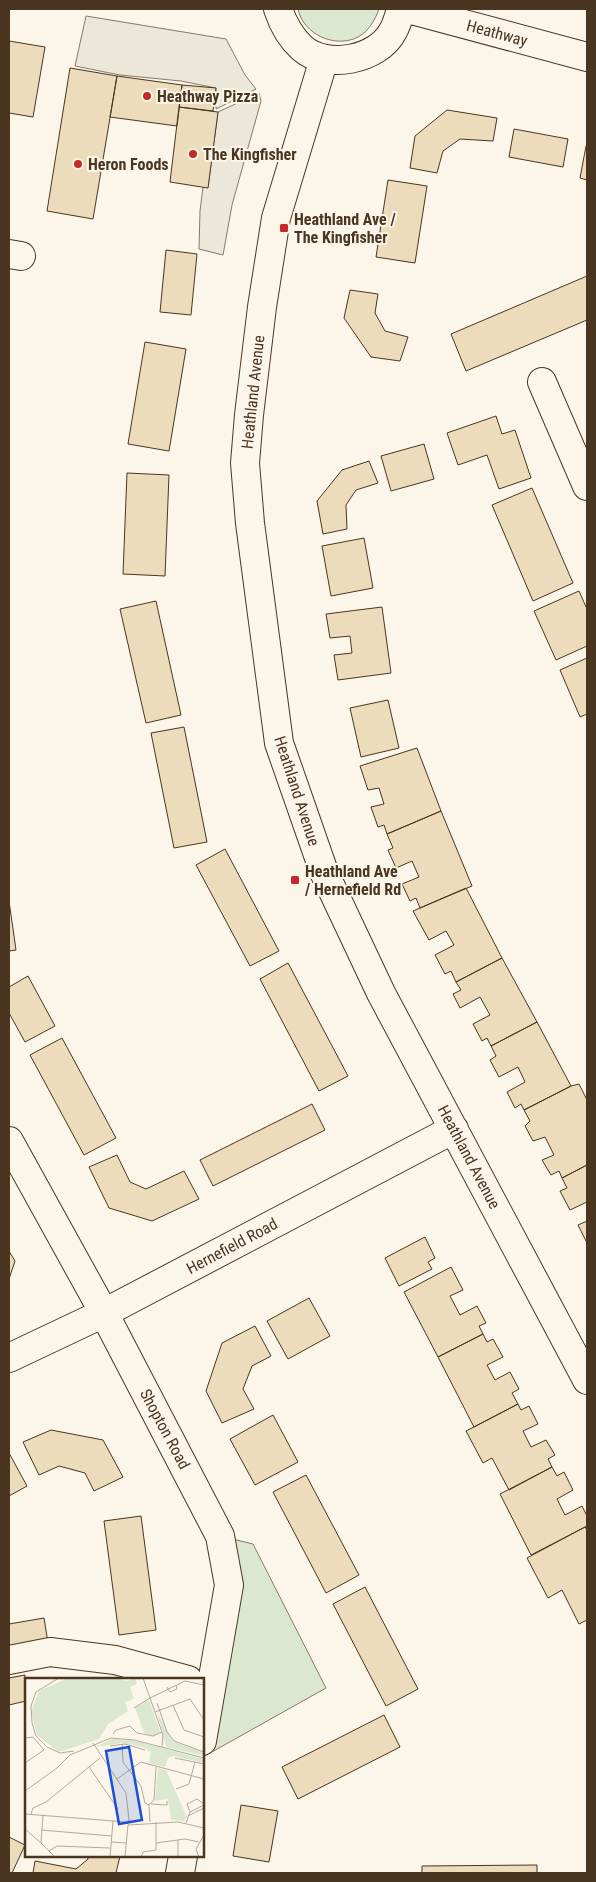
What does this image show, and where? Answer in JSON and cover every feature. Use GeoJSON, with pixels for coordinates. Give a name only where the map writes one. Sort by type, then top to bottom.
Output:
{"type":"FeatureCollection","features":[{"type":"Feature","properties":{"kind":"street"},"geometry":{"type":"LineString","coordinates":[[278,9],[287,32],[303,49],[324,59],[350,60],[375,50],[393,32],[401,9]]}},
{"type":"Feature","properties":{"kind":"street","name":"Heathway"},"geometry":{"type":"LineString","coordinates":[[408,9],[587,57]]}},
{"type":"Feature","properties":{"kind":"street","name":"Heathland Avenue"},"geometry":{"type":"LineString","coordinates":[[324,59],[276,218],[265,283],[245,463],[250,523],[279,743],[324,872],[381,992],[587,1380]]}},
{"type":"Feature","properties":{"kind":"street"},"geometry":{"type":"LineString","coordinates":[[542,382],[580,450],[587,486]]}},
{"type":"Feature","properties":{"kind":"street","name":"Hernefield Road"},"geometry":{"type":"LineString","coordinates":[[9,1358],[104,1313],[454,1129]]}},
{"type":"Feature","properties":{"kind":"street","name":"Shopton Road"},"geometry":{"type":"LineString","coordinates":[[9,1141],[104,1313],[220,1536],[229,1585],[202,1678]]}},
{"type":"Feature","properties":{"kind":"street"},"geometry":{"type":"LineString","coordinates":[[9,1660],[50,1652],[115,1660],[182,1678]]}},
{"type":"Feature","properties":{"kind":"street"},"geometry":{"type":"LineString","coordinates":[[180,1873],[183,1857]]}},
{"type":"Feature","properties":{"kind":"green space"},"geometry":{"type":"Polygon","coordinates":[[[298,9],[379,9],[371,25],[362,35],[340,41],[321,37],[313,32],[306,26],[298,9]]]}},
{"type":"Feature","properties":{"kind":"green space"},"geometry":{"type":"Polygon","coordinates":[[[220,1536],[253,1544],[326,1688],[204,1756],[220,1536]]]}},
{"type":"Feature","properties":{"kind":"shaded area"},"geometry":{"type":"Polygon","coordinates":[[[86,16],[226,39],[245,75],[256,89],[216,109],[216,88],[181,81],[120,75],[75,66],[86,16]]]}},
{"type":"Feature","properties":{"kind":"shaded area"},"geometry":{"type":"Polygon","coordinates":[[[259,93],[261,101],[232,205],[223,255],[199,249],[203,187],[208,187],[218,112],[259,93]]]}},
{"type":"Feature","properties":{"kind":"building"},"geometry":{"type":"Polygon","coordinates":[[[9,41],[45,47],[33,117],[9,113],[9,41]]]}},
{"type":"Feature","properties":{"kind":"building","name":"Heron Foods"},"geometry":{"type":"Polygon","coordinates":[[[70,68],[117,76],[93,219],[47,211],[70,68]]]}},
{"type":"Feature","properties":{"kind":"building","name":"Heathway Pizza"},"geometry":{"type":"Polygon","coordinates":[[[117,76],[182,85],[177,126],[110,117],[117,76]]]}},
{"type":"Feature","properties":{"kind":"building"},"geometry":{"type":"Polygon","coordinates":[[[182,85],[216,88],[213,111],[179,107],[182,85]]]}},
{"type":"Feature","properties":{"kind":"building","name":"The Kingfisher"},"geometry":{"type":"Polygon","coordinates":[[[179,107],[218,112],[208,188],[170,182],[179,107]]]}},
{"type":"Feature","properties":{"kind":"building"},"geometry":{"type":"Polygon","coordinates":[[[447,110],[497,118],[493,141],[460,139],[443,151],[437,173],[410,168],[415,136],[447,110]]]}},
{"type":"Feature","properties":{"kind":"building"},"geometry":{"type":"Polygon","coordinates":[[[514,129],[568,139],[563,167],[509,157],[514,129]]]}},
{"type":"Feature","properties":{"kind":"building"},"geometry":{"type":"Polygon","coordinates":[[[587,146],[587,180],[580,178],[587,146]]]}},
{"type":"Feature","properties":{"kind":"building"},"geometry":{"type":"Polygon","coordinates":[[[388,180],[427,186],[415,263],[376,257],[388,180]]]}},
{"type":"Feature","properties":{"kind":"building"},"geometry":{"type":"Polygon","coordinates":[[[166,250],[197,254],[191,315],[160,312],[166,250]]]}},
{"type":"Feature","properties":{"kind":"building"},"geometry":{"type":"Polygon","coordinates":[[[587,276],[587,320],[466,371],[451,334],[587,276]]]}},
{"type":"Feature","properties":{"kind":"building"},"geometry":{"type":"Polygon","coordinates":[[[350,290],[378,294],[375,313],[385,331],[408,337],[400,361],[371,357],[344,318],[350,290]]]}},
{"type":"Feature","properties":{"kind":"building"},"geometry":{"type":"Polygon","coordinates":[[[145,342],[186,349],[169,451],[128,444],[145,342]]]}},
{"type":"Feature","properties":{"kind":"building"},"geometry":{"type":"Polygon","coordinates":[[[496,416],[502,434],[515,430],[531,478],[499,489],[487,455],[458,465],[447,433],[496,416]]]}},
{"type":"Feature","properties":{"kind":"building"},"geometry":{"type":"Polygon","coordinates":[[[424,444],[434,479],[391,491],[381,456],[424,444]]]}},
{"type":"Feature","properties":{"kind":"building"},"geometry":{"type":"Polygon","coordinates":[[[369,461],[378,483],[356,490],[346,505],[347,529],[323,534],[317,501],[342,470],[369,461]]]}},
{"type":"Feature","properties":{"kind":"building"},"geometry":{"type":"Polygon","coordinates":[[[127,473],[169,475],[165,576],[123,574],[127,473]]]}},
{"type":"Feature","properties":{"kind":"building"},"geometry":{"type":"Polygon","coordinates":[[[532,488],[573,583],[533,601],[492,505],[532,488]]]}},
{"type":"Feature","properties":{"kind":"building"},"geometry":{"type":"Polygon","coordinates":[[[364,538],[373,588],[331,596],[322,546],[364,538]]]}},
{"type":"Feature","properties":{"kind":"building"},"geometry":{"type":"Polygon","coordinates":[[[579,591],[587,609],[587,646],[556,660],[534,611],[579,591]]]}},
{"type":"Feature","properties":{"kind":"building"},"geometry":{"type":"Polygon","coordinates":[[[156,601],[181,715],[146,723],[120,609],[156,601]]]}},
{"type":"Feature","properties":{"kind":"building"},"geometry":{"type":"Polygon","coordinates":[[[382,607],[391,673],[338,680],[334,655],[352,653],[350,636],[330,638],[326,614],[382,607]]]}},
{"type":"Feature","properties":{"kind":"building"},"geometry":{"type":"Polygon","coordinates":[[[587,658],[587,714],[580,717],[560,670],[587,658]]]}},
{"type":"Feature","properties":{"kind":"building"},"geometry":{"type":"Polygon","coordinates":[[[388,700],[399,748],[361,757],[350,708],[388,700]]]}},
{"type":"Feature","properties":{"kind":"building"},"geometry":{"type":"Polygon","coordinates":[[[184,727],[207,842],[174,848],[151,733],[184,727]]]}},
{"type":"Feature","properties":{"kind":"building"},"geometry":{"type":"Polygon","coordinates":[[[417,748],[441,811],[387,834],[384,825],[378,827],[371,807],[384,804],[379,788],[368,790],[360,766],[417,748]]]}},
{"type":"Feature","properties":{"kind":"building"},"geometry":{"type":"Polygon","coordinates":[[[441,811],[472,886],[420,908],[416,898],[410,901],[402,884],[419,877],[412,861],[396,868],[388,850],[393,848],[387,834],[441,811]]]}},
{"type":"Feature","properties":{"kind":"building"},"geometry":{"type":"Polygon","coordinates":[[[225,849],[279,951],[250,966],[196,865],[225,849]]]}},
{"type":"Feature","properties":{"kind":"building"},"geometry":{"type":"Polygon","coordinates":[[[466,888],[502,958],[456,982],[451,971],[445,974],[435,955],[454,945],[446,931],[429,940],[413,911],[466,888]]]}},
{"type":"Feature","properties":{"kind":"building"},"geometry":{"type":"Polygon","coordinates":[[[9,901],[16,950],[9,951],[9,901]]]}},
{"type":"Feature","properties":{"kind":"building"},"geometry":{"type":"Polygon","coordinates":[[[502,958],[537,1022],[491,1046],[487,1038],[482,1041],[473,1024],[490,1015],[480,997],[460,1008],[453,994],[461,990],[456,982],[502,958]]]}},
{"type":"Feature","properties":{"kind":"building"},"geometry":{"type":"Polygon","coordinates":[[[288,963],[348,1076],[319,1091],[260,979],[288,963]]]}},
{"type":"Feature","properties":{"kind":"building"},"geometry":{"type":"Polygon","coordinates":[[[28,976],[55,1026],[25,1042],[9,1013],[9,987],[28,976]]]}},
{"type":"Feature","properties":{"kind":"building"},"geometry":{"type":"Polygon","coordinates":[[[537,1022],[571,1086],[524,1110],[521,1104],[515,1108],[507,1092],[525,1082],[518,1067],[499,1077],[490,1060],[496,1056],[491,1046],[537,1022]]]}},
{"type":"Feature","properties":{"kind":"building"},"geometry":{"type":"Polygon","coordinates":[[[62,1038],[116,1138],[84,1155],[30,1055],[62,1038]]]}},
{"type":"Feature","properties":{"kind":"building"},"geometry":{"type":"Polygon","coordinates":[[[579,1084],[587,1100],[587,1165],[562,1178],[559,1171],[551,1175],[542,1160],[554,1155],[545,1137],[533,1141],[525,1126],[530,1121],[524,1110],[571,1086],[579,1084]]]}},
{"type":"Feature","properties":{"kind":"building"},"geometry":{"type":"Polygon","coordinates":[[[312,1104],[325,1130],[213,1186],[200,1160],[312,1104]]]}},
{"type":"Feature","properties":{"kind":"building"},"geometry":{"type":"Polygon","coordinates":[[[117,1155],[130,1182],[146,1189],[184,1171],[199,1199],[152,1221],[109,1208],[89,1167],[117,1155]]]}},
{"type":"Feature","properties":{"kind":"building"},"geometry":{"type":"Polygon","coordinates":[[[587,1165],[587,1202],[570,1210],[560,1191],[567,1188],[562,1178],[587,1165]]]}},
{"type":"Feature","properties":{"kind":"building"},"geometry":{"type":"Polygon","coordinates":[[[587,1221],[587,1243],[578,1225],[587,1221]]]}},
{"type":"Feature","properties":{"kind":"building"},"geometry":{"type":"Polygon","coordinates":[[[425,1237],[435,1258],[428,1262],[432,1269],[399,1286],[385,1258],[425,1237]]]}},
{"type":"Feature","properties":{"kind":"building"},"geometry":{"type":"Polygon","coordinates":[[[9,1251],[15,1261],[9,1279],[9,1251]]]}},
{"type":"Feature","properties":{"kind":"building"},"geometry":{"type":"Polygon","coordinates":[[[451,1267],[463,1290],[450,1296],[460,1315],[477,1306],[486,1323],[479,1326],[483,1334],[438,1357],[404,1292],[451,1267]]]}},
{"type":"Feature","properties":{"kind":"building"},"geometry":{"type":"Polygon","coordinates":[[[309,1298],[330,1336],[288,1359],[267,1321],[309,1298]]]}},
{"type":"Feature","properties":{"kind":"building"},"geometry":{"type":"Polygon","coordinates":[[[255,1326],[271,1356],[252,1366],[243,1389],[254,1409],[222,1423],[206,1391],[222,1343],[255,1326]]]}},
{"type":"Feature","properties":{"kind":"building"},"geometry":{"type":"Polygon","coordinates":[[[483,1334],[487,1342],[493,1339],[503,1357],[487,1365],[495,1380],[510,1372],[519,1389],[512,1393],[518,1404],[474,1427],[438,1357],[483,1334]]]}},
{"type":"Feature","properties":{"kind":"building"},"geometry":{"type":"Polygon","coordinates":[[[518,1404],[521,1410],[529,1406],[538,1424],[523,1431],[531,1447],[546,1440],[555,1455],[548,1459],[552,1467],[509,1490],[492,1458],[483,1463],[466,1431],[518,1404]]]}},
{"type":"Feature","properties":{"kind":"building"},"geometry":{"type":"Polygon","coordinates":[[[273,1415],[298,1462],[255,1485],[230,1439],[273,1415]]]}},
{"type":"Feature","properties":{"kind":"building"},"geometry":{"type":"Polygon","coordinates":[[[51,1430],[103,1440],[123,1477],[94,1491],[85,1473],[59,1466],[39,1475],[23,1442],[51,1430]]]}},
{"type":"Feature","properties":{"kind":"building"},"geometry":{"type":"Polygon","coordinates":[[[9,1453],[27,1486],[9,1496],[9,1453]]]}},
{"type":"Feature","properties":{"kind":"building"},"geometry":{"type":"Polygon","coordinates":[[[552,1467],[557,1476],[564,1472],[573,1490],[557,1499],[565,1515],[582,1506],[587,1516],[587,1526],[531,1555],[500,1494],[552,1467]]]}},
{"type":"Feature","properties":{"kind":"building"},"geometry":{"type":"Polygon","coordinates":[[[306,1475],[359,1575],[326,1593],[273,1492],[306,1475]]]}},
{"type":"Feature","properties":{"kind":"building"},"geometry":{"type":"Polygon","coordinates":[[[141,1516],[156,1630],[119,1635],[104,1521],[141,1516]]]}},
{"type":"Feature","properties":{"kind":"building"},"geometry":{"type":"Polygon","coordinates":[[[585,1527],[587,1530],[587,1620],[579,1624],[562,1590],[548,1598],[527,1558],[585,1527]]]}},
{"type":"Feature","properties":{"kind":"building"},"geometry":{"type":"Polygon","coordinates":[[[365,1587],[418,1689],[386,1706],[333,1604],[365,1587]]]}},
{"type":"Feature","properties":{"kind":"building"},"geometry":{"type":"Polygon","coordinates":[[[44,1618],[48,1643],[9,1649],[9,1624],[44,1618]]]}},
{"type":"Feature","properties":{"kind":"building"},"geometry":{"type":"Polygon","coordinates":[[[25,1675],[25,1701],[9,1705],[9,1678],[25,1675]]]}},
{"type":"Feature","properties":{"kind":"building"},"geometry":{"type":"Polygon","coordinates":[[[384,1715],[400,1747],[298,1799],[282,1767],[384,1715]]]}},
{"type":"Feature","properties":{"kind":"building"},"geometry":{"type":"Polygon","coordinates":[[[241,1805],[278,1811],[269,1862],[233,1856],[241,1805]]]}},
{"type":"Feature","properties":{"kind":"building"},"geometry":{"type":"Polygon","coordinates":[[[9,1837],[25,1845],[12,1873],[9,1873],[9,1837]]]}},
{"type":"Feature","properties":{"kind":"building"},"geometry":{"type":"Polygon","coordinates":[[[88,1857],[120,1857],[116,1873],[33,1873],[35,1861],[76,1869],[88,1857]]]}},
{"type":"Feature","properties":{"kind":"building"},"geometry":{"type":"Polygon","coordinates":[[[537,1865],[537,1873],[422,1873],[422,1866],[537,1865]]]}},
{"type":"Feature","properties":{"kind":"place","name":"Heathway Pizza"},"geometry":{"type":"Point","coordinates":[147,96]}},
{"type":"Feature","properties":{"kind":"place","name":"The Kingfisher"},"geometry":{"type":"Point","coordinates":[193,154]}},
{"type":"Feature","properties":{"kind":"place","name":"Heron Foods"},"geometry":{"type":"Point","coordinates":[78,164]}},
{"type":"Feature","properties":{"kind":"place","name":"Heathland Ave / The Kingfisher"},"geometry":{"type":"Point","coordinates":[284,228]}},
{"type":"Feature","properties":{"kind":"place","name":"Heathland Ave / Hernefield Rd"},"geometry":{"type":"Point","coordinates":[295,880]}}]}
